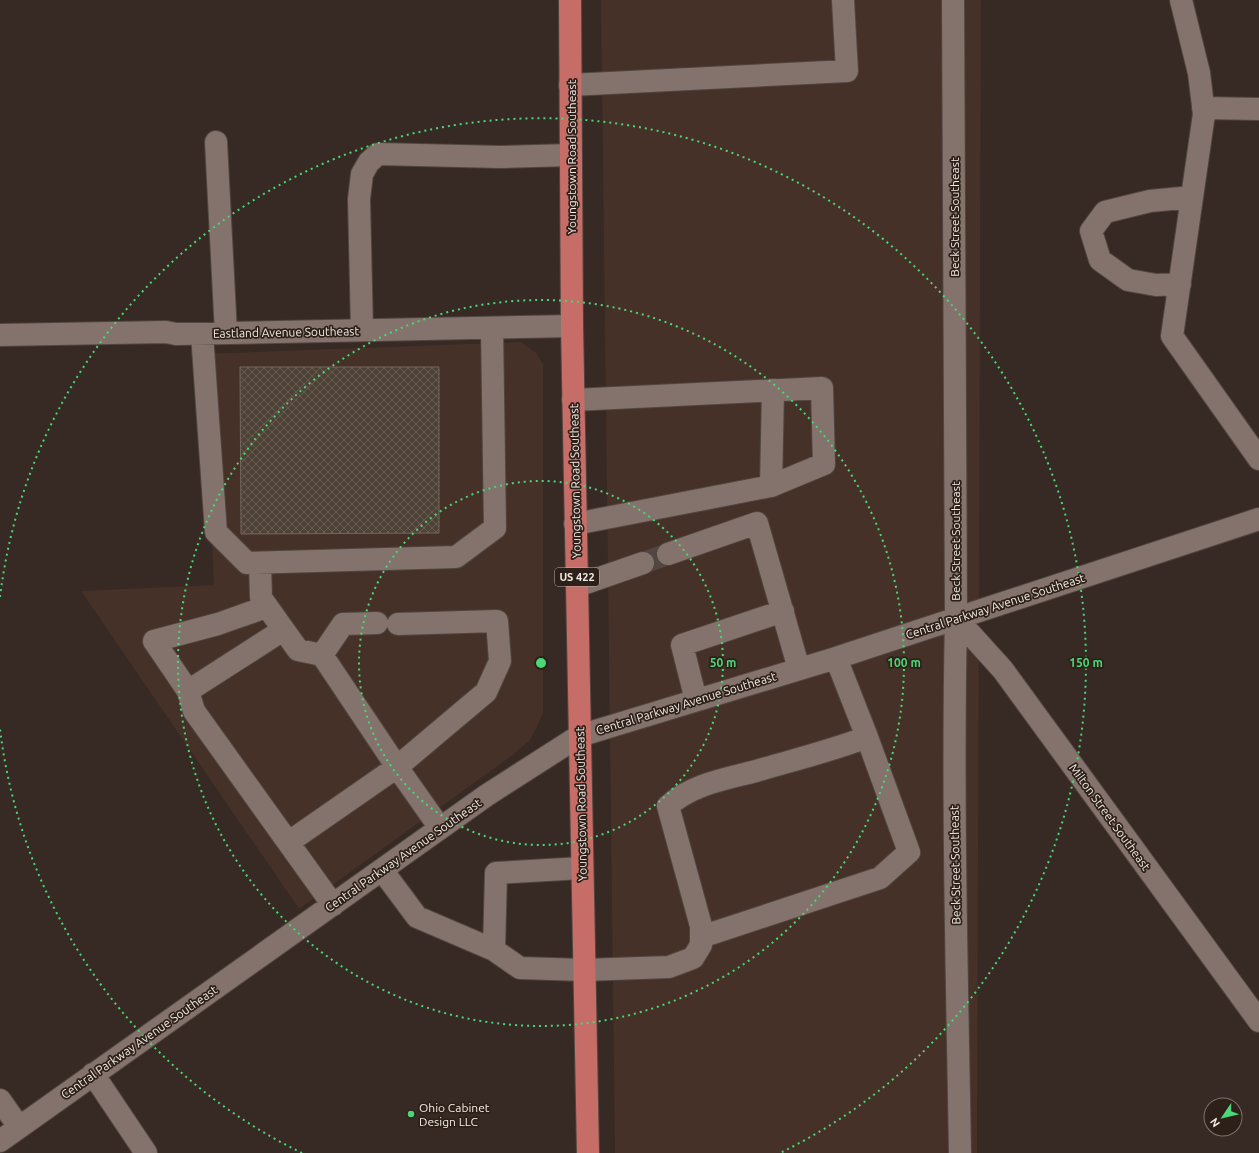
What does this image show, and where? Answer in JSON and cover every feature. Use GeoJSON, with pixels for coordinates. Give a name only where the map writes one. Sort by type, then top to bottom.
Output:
{"type":"FeatureCollection","features":[{"type":"Feature","properties":{"kind":"main road","name":"Youngstown Road Southeast"},"geometry":{"type":"LineString","coordinates":[[570,0],[573,400],[588,1153]]}},
{"type":"Feature","properties":{"kind":"street"},"geometry":{"type":"LineString","coordinates":[[570,85],[847,71],[843,0]]}},
{"type":"Feature","properties":{"kind":"street","name":"Beck Street Southeast"},"geometry":{"type":"LineString","coordinates":[[953,0],[956,618],[955,842],[960,1153]]}},
{"type":"Feature","properties":{"kind":"street"},"geometry":{"type":"LineString","coordinates":[[1181,0],[1199,73],[1204,114],[1172,336],[1259,459]]}},
{"type":"Feature","properties":{"kind":"street"},"geometry":{"type":"LineString","coordinates":[[1204,108],[1259,109]]}},
{"type":"Feature","properties":{"kind":"street"},"geometry":{"type":"LineString","coordinates":[[216,142],[226,333]]}},
{"type":"Feature","properties":{"kind":"street"},"geometry":{"type":"LineString","coordinates":[[362,330],[359,199],[362,174],[369,162],[378,154],[501,157],[571,155]]}},
{"type":"Feature","properties":{"kind":"street"},"geometry":{"type":"LineString","coordinates":[[1180,284],[1156,285],[1128,280],[1100,260],[1091,231],[1105,212],[1150,201],[1192,197]]}},
{"type":"Feature","properties":{"kind":"street","name":"Eastland Avenue Southeast"},"geometry":{"type":"LineString","coordinates":[[0,335],[166,332],[176,334],[202,334],[572,326]]}},
{"type":"Feature","properties":{"kind":"street"},"geometry":{"type":"LineString","coordinates":[[202,334],[216,532],[247,563],[260,563],[456,557],[495,528],[492,328]]}},
{"type":"Feature","properties":{"kind":"street"},"geometry":{"type":"LineString","coordinates":[[573,400],[822,388],[824,464],[771,486],[576,524]]}},
{"type":"Feature","properties":{"kind":"street"},"geometry":{"type":"LineString","coordinates":[[771,486],[773,390]]}},
{"type":"Feature","properties":{"kind":"street","name":"Central Parkway Avenue Southeast"},"geometry":{"type":"LineString","coordinates":[[0,1141],[487,795],[580,736],[836,658],[1259,519]]}},
{"type":"Feature","properties":{"kind":"street"},"geometry":{"type":"LineString","coordinates":[[668,554],[757,523],[799,669]]}},
{"type":"Feature","properties":{"kind":"street"},"geometry":{"type":"LineString","coordinates":[[260,563],[261,598],[266,607],[298,650],[322,655],[440,828]]}},
{"type":"Feature","properties":{"kind":"street"},"geometry":{"type":"LineString","coordinates":[[577,586],[643,563]]}},
{"type":"Feature","properties":{"kind":"street"},"geometry":{"type":"LineString","coordinates":[[266,607],[218,624],[154,642],[188,691],[194,711],[333,905]]}},
{"type":"Feature","properties":{"kind":"street"},"geometry":{"type":"LineString","coordinates":[[696,700],[682,645],[783,611]]}},
{"type":"Feature","properties":{"kind":"street","name":"Milton Street Southeast"},"geometry":{"type":"LineString","coordinates":[[956,618],[1003,670],[1259,1021]]}},
{"type":"Feature","properties":{"kind":"street"},"geometry":{"type":"LineString","coordinates":[[289,842],[397,766],[486,692],[500,661],[497,621],[398,624]]}},
{"type":"Feature","properties":{"kind":"street"},"geometry":{"type":"LineString","coordinates":[[322,655],[343,624],[377,623]]}},
{"type":"Feature","properties":{"kind":"street"},"geometry":{"type":"LineString","coordinates":[[188,691],[283,630]]}},
{"type":"Feature","properties":{"kind":"street"},"geometry":{"type":"LineString","coordinates":[[701,937],[880,878],[909,852],[836,658]]}},
{"type":"Feature","properties":{"kind":"street"},"geometry":{"type":"LineString","coordinates":[[382,870],[417,917],[494,950],[520,968],[584,970],[669,967],[693,958],[701,945],[701,926],[668,806],[678,796],[701,786],[835,749],[867,737]]}},
{"type":"Feature","properties":{"kind":"street"},"geometry":{"type":"LineString","coordinates":[[494,950],[496,873],[582,868]]}},
{"type":"Feature","properties":{"kind":"street"},"geometry":{"type":"LineString","coordinates":[[93,1074],[146,1153]]}},
{"type":"Feature","properties":{"kind":"street"},"geometry":{"type":"LineString","coordinates":[[0,1100],[19,1127]]}},
{"type":"Feature","properties":{"kind":"shaded area"},"geometry":{"type":"Polygon","coordinates":[[[601,0],[981,0],[977,1153],[615,1153],[601,0]]]}},
{"type":"Feature","properties":{"kind":"shaded area"},"geometry":{"type":"Polygon","coordinates":[[[521,342],[536,353],[543,364],[543,713],[530,740],[514,754],[299,909],[81,591],[214,585],[204,354],[521,342]]]}},
{"type":"Feature","properties":{"kind":"building"},"geometry":{"type":"Polygon","coordinates":[[[240,367],[439,367],[439,533],[241,534],[240,367]]]}},
{"type":"Feature","properties":{"kind":"tunnel"},"geometry":{"type":"LineString","coordinates":[[643,563],[668,554]]}},
{"type":"Feature","properties":{"kind":"place","name":"Ohio Cabinet Design LLC"},"geometry":{"type":"Point","coordinates":[411,1114]}}]}
